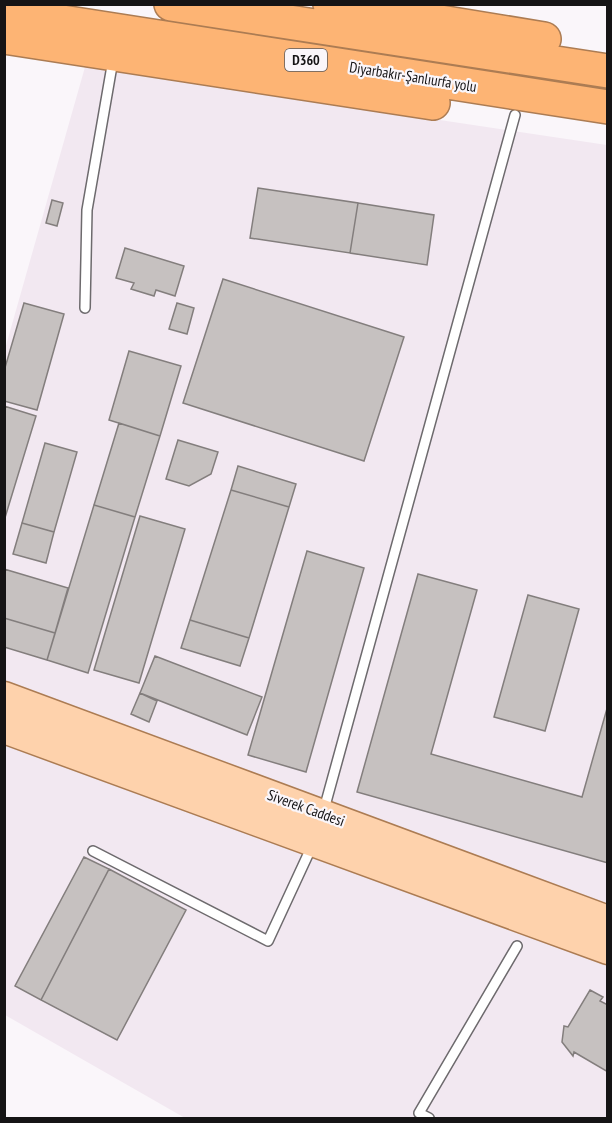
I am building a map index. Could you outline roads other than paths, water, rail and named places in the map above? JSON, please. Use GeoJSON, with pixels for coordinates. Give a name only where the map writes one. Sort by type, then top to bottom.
{"type":"FeatureCollection","features":[{"type":"Feature","properties":{"kind":"highway","name":"D360"},"geometry":{"type":"LineString","coordinates":[[171,4],[608,71]]}},
{"type":"Feature","properties":{"kind":"highway"},"geometry":{"type":"LineString","coordinates":[[330,4],[608,51]]}},
{"type":"Feature","properties":{"kind":"highway","name":"Diyarbakır-Şanlıurfa yolu"},"geometry":{"type":"LineString","coordinates":[[4,13],[608,107]]}},
{"type":"Feature","properties":{"kind":"highway"},"geometry":{"type":"LineString","coordinates":[[4,37],[515,115],[608,126]]}},
{"type":"Feature","properties":{"kind":"main road","name":"Siverek Caddesi"},"geometry":{"type":"LineString","coordinates":[[4,697],[608,949]]}},
{"type":"Feature","properties":{"kind":"main road","name":"Siverek Caddesi"},"geometry":{"type":"LineString","coordinates":[[4,728],[608,921]]}},
{"type":"Feature","properties":{"kind":"lane"},"geometry":{"type":"LineString","coordinates":[[85,308],[87,210],[114,54]]}},
{"type":"Feature","properties":{"kind":"lane"},"geometry":{"type":"LineString","coordinates":[[93,851],[268,941],[318,828],[515,115]]}},
{"type":"Feature","properties":{"kind":"lane"},"geometry":{"type":"LineString","coordinates":[[429,1119],[417,1116],[517,946]]}}]}
